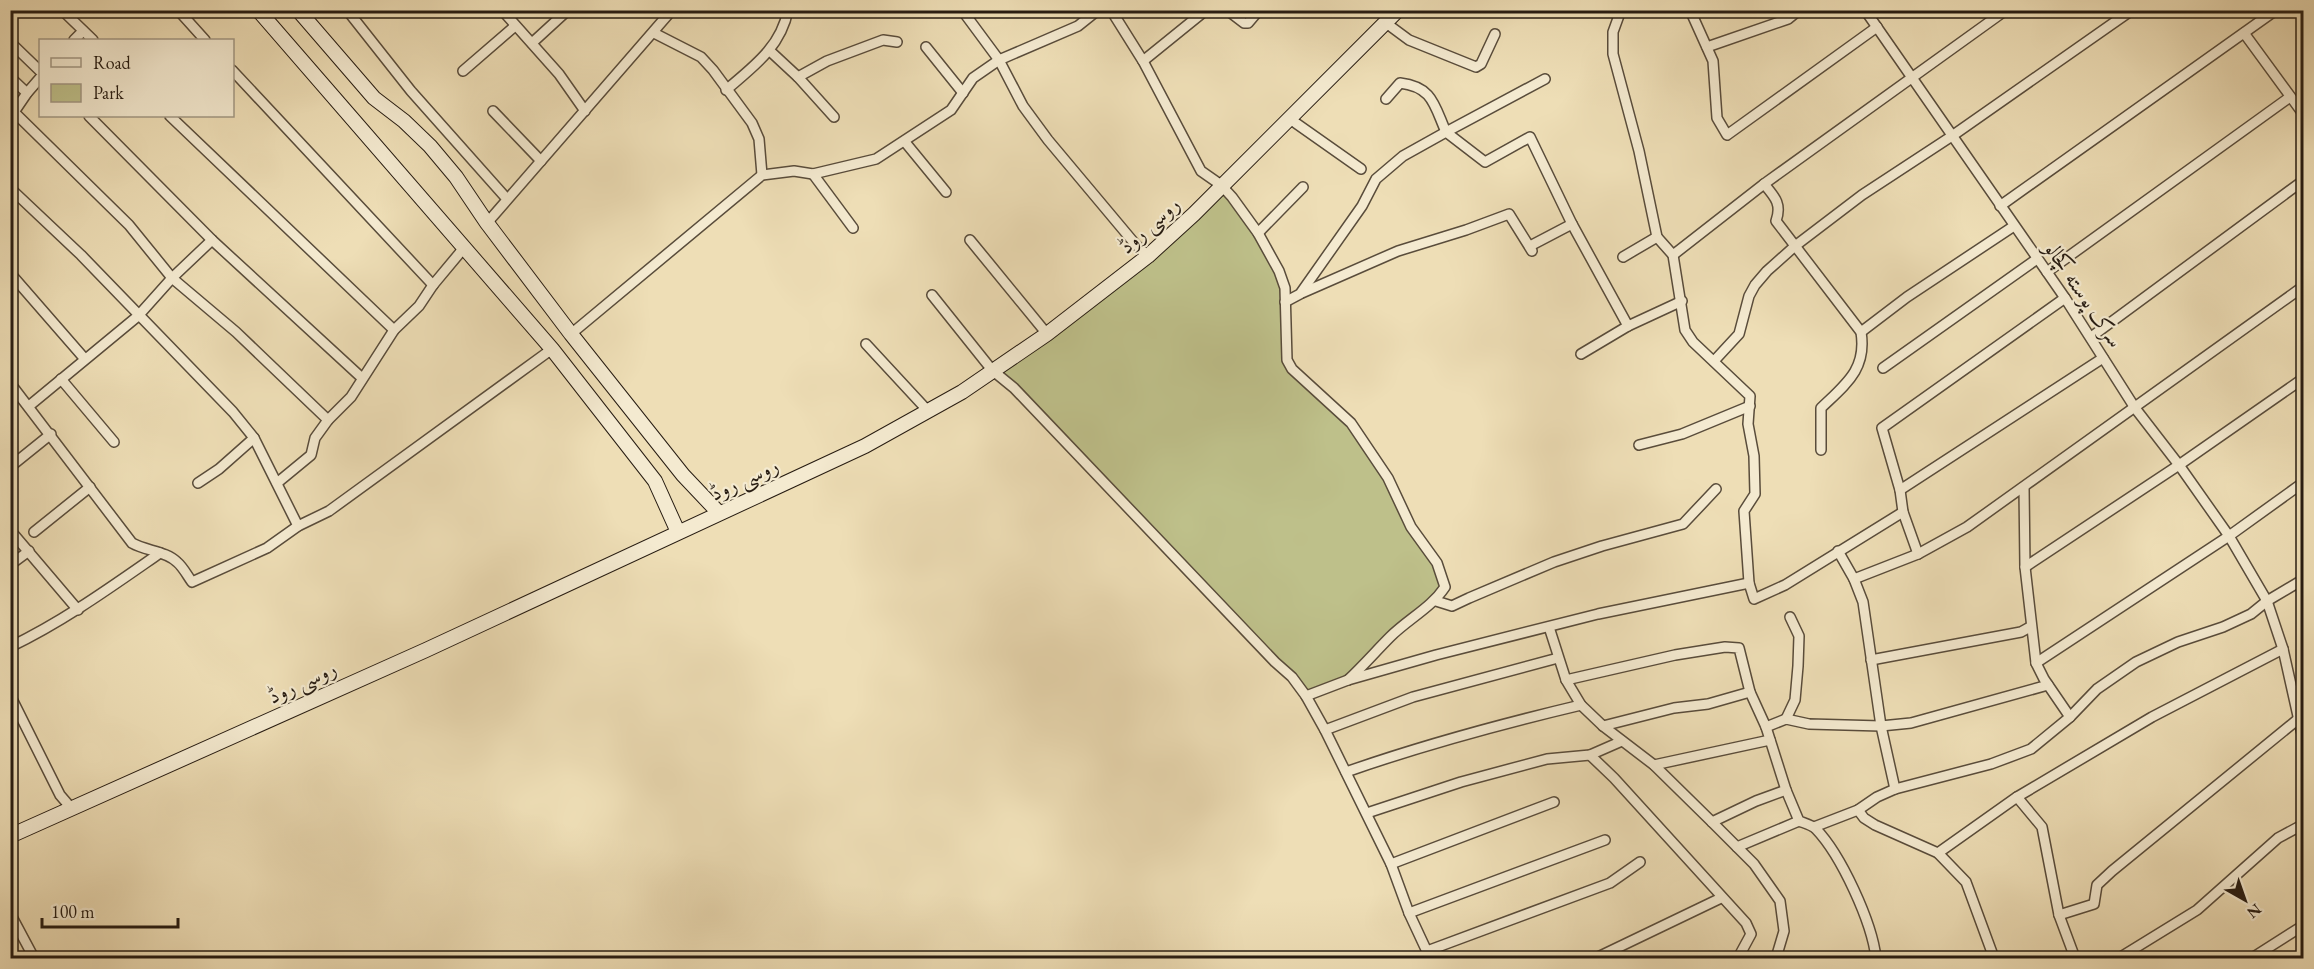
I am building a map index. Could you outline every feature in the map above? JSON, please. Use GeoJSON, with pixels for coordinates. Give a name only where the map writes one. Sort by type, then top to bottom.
{"type":"FeatureCollection","features":[{"type":"Feature","properties":{"kind":"main road"},"geometry":{"type":"LineString","coordinates":[[258,10],[552,350],[655,481],[678,532]]}},
{"type":"Feature","properties":{"kind":"main road"},"geometry":{"type":"LineString","coordinates":[[298,10],[375,98],[404,121],[456,177],[487,223],[571,334],[683,475],[719,513]]}},
{"type":"Feature","properties":{"kind":"main road","name":"روسی روڈ"},"geometry":{"type":"LineString","coordinates":[[12,832],[72,809],[426,650],[865,446],[962,392],[1047,334],[1148,256],[1194,214],[1398,10]]}},
{"type":"Feature","properties":{"kind":"street"},"geometry":{"type":"LineString","coordinates":[[62,10],[92,39]]}},
{"type":"Feature","properties":{"kind":"street"},"geometry":{"type":"LineString","coordinates":[[178,10],[204,39]]}},
{"type":"Feature","properties":{"kind":"street"},"geometry":{"type":"LineString","coordinates":[[347,10],[411,91],[507,199]]}},
{"type":"Feature","properties":{"kind":"street"},"geometry":{"type":"LineString","coordinates":[[502,10],[559,74],[585,111]]}},
{"type":"Feature","properties":{"kind":"street"},"geometry":{"type":"LineString","coordinates":[[532,43],[568,10]]}},
{"type":"Feature","properties":{"kind":"street"},"geometry":{"type":"LineString","coordinates":[[487,223],[672,10]]}},
{"type":"Feature","properties":{"kind":"street"},"geometry":{"type":"LineString","coordinates":[[726,90],[770,51],[786,22],[788,10]]}},
{"type":"Feature","properties":{"kind":"street"},"geometry":{"type":"LineString","coordinates":[[962,10],[999,60],[1023,106],[1042,132],[1136,245],[1148,256]]}},
{"type":"Feature","properties":{"kind":"street"},"geometry":{"type":"LineString","coordinates":[[571,334],[762,175],[794,171],[813,174],[876,159],[951,110],[973,78],[999,60],[1078,26],[1098,10]]}},
{"type":"Feature","properties":{"kind":"street"},"geometry":{"type":"LineString","coordinates":[[1111,10],[1143,61],[1201,171],[1221,185],[1258,233],[1280,271],[1285,288],[1287,360],[1292,369],[1351,423],[1388,478],[1411,527],[1437,563],[1445,587],[1436,601],[1391,636],[1348,680]]}},
{"type":"Feature","properties":{"kind":"street"},"geometry":{"type":"LineString","coordinates":[[1143,61],[1206,10]]}},
{"type":"Feature","properties":{"kind":"street"},"geometry":{"type":"LineString","coordinates":[[1227,10],[1244,23],[1248,23],[1259,10]]}},
{"type":"Feature","properties":{"kind":"street"},"geometry":{"type":"LineString","coordinates":[[1621,10],[1613,32],[1613,54],[1639,152],[1657,237],[1673,255],[1685,330],[1693,342],[1750,396],[1748,424],[1754,456],[1755,494],[1744,512],[1749,583],[1754,599],[1785,585],[1903,512]]}},
{"type":"Feature","properties":{"kind":"street"},"geometry":{"type":"LineString","coordinates":[[1690,10],[1713,61],[1717,118],[1727,135],[1877,27]]}},
{"type":"Feature","properties":{"kind":"street"},"geometry":{"type":"LineString","coordinates":[[1707,47],[1788,19],[1799,10]]}},
{"type":"Feature","properties":{"kind":"street"},"geometry":{"type":"LineString","coordinates":[[1673,255],[1764,184],[2006,10]]}},
{"type":"Feature","properties":{"kind":"street"},"geometry":{"type":"LineString","coordinates":[[1714,361],[1739,334],[1749,296],[1755,285],[1795,246],[1862,195],[1952,136],[2132,10]]}},
{"type":"Feature","properties":{"kind":"street"},"geometry":{"type":"LineString","coordinates":[[2000,207],[2276,10]]}},
{"type":"Feature","properties":{"kind":"street","name":"سرک پوسته کچالو"},"geometry":{"type":"LineString","coordinates":[[1867,11],[2000,207],[2065,298],[2136,408],[2229,536],[2266,601],[2283,649],[2297,720],[2304,743]]}},
{"type":"Feature","properties":{"kind":"street"},"geometry":{"type":"LineString","coordinates":[[1386,23],[1409,40],[1476,68],[1481,64],[1496,34]]}},
{"type":"Feature","properties":{"kind":"street"},"geometry":{"type":"LineString","coordinates":[[463,71],[515,26]]}},
{"type":"Feature","properties":{"kind":"street"},"geometry":{"type":"LineString","coordinates":[[75,39],[83,31]]}},
{"type":"Feature","properties":{"kind":"street"},"geometry":{"type":"LineString","coordinates":[[654,33],[701,57],[713,70],[752,123],[759,139],[762,175]]}},
{"type":"Feature","properties":{"kind":"street"},"geometry":{"type":"LineString","coordinates":[[2244,33],[2304,115]]}},
{"type":"Feature","properties":{"kind":"street"},"geometry":{"type":"LineString","coordinates":[[798,77],[827,61],[883,40],[897,42]]}},
{"type":"Feature","properties":{"kind":"street"},"geometry":{"type":"LineString","coordinates":[[10,42],[39,70]]}},
{"type":"Feature","properties":{"kind":"street"},"geometry":{"type":"LineString","coordinates":[[926,47],[963,93]]}},
{"type":"Feature","properties":{"kind":"street"},"geometry":{"type":"LineString","coordinates":[[770,51],[798,77],[834,117]]}},
{"type":"Feature","properties":{"kind":"street"},"geometry":{"type":"LineString","coordinates":[[234,72],[433,285]]}},
{"type":"Feature","properties":{"kind":"street"},"geometry":{"type":"LineString","coordinates":[[10,77],[27,93]]}},
{"type":"Feature","properties":{"kind":"street"},"geometry":{"type":"LineString","coordinates":[[39,79],[13,115],[129,225],[172,278],[236,332],[328,420]]}},
{"type":"Feature","properties":{"kind":"street"},"geometry":{"type":"LineString","coordinates":[[1300,294],[1362,206],[1376,179],[1403,156],[1545,79]]}},
{"type":"Feature","properties":{"kind":"street"},"geometry":{"type":"LineString","coordinates":[[1386,99],[1400,83],[1413,85],[1423,90],[1433,102],[1446,132],[1485,162],[1530,137],[1572,224],[1628,326]]}},
{"type":"Feature","properties":{"kind":"street"},"geometry":{"type":"LineString","coordinates":[[2047,272],[2290,97]]}},
{"type":"Feature","properties":{"kind":"street"},"geometry":{"type":"LineString","coordinates":[[493,111],[541,161]]}},
{"type":"Feature","properties":{"kind":"street"},"geometry":{"type":"LineString","coordinates":[[90,117],[212,240],[362,378]]}},
{"type":"Feature","properties":{"kind":"street"},"geometry":{"type":"LineString","coordinates":[[171,117],[394,330]]}},
{"type":"Feature","properties":{"kind":"street"},"geometry":{"type":"LineString","coordinates":[[1290,119],[1361,169]]}},
{"type":"Feature","properties":{"kind":"street"},"geometry":{"type":"LineString","coordinates":[[905,142],[946,192]]}},
{"type":"Feature","properties":{"kind":"street"},"geometry":{"type":"LineString","coordinates":[[813,174],[853,228]]}},
{"type":"Feature","properties":{"kind":"street"},"geometry":{"type":"LineString","coordinates":[[2091,337],[2304,180]]}},
{"type":"Feature","properties":{"kind":"street"},"geometry":{"type":"LineString","coordinates":[[1764,184],[1778,201],[1779,212],[1776,221],[1862,332],[1864,349],[1858,369],[1821,408],[1821,450]]}},
{"type":"Feature","properties":{"kind":"street"},"geometry":{"type":"LineString","coordinates":[[10,188],[81,255],[232,412],[254,438],[298,525]]}},
{"type":"Feature","properties":{"kind":"street"},"geometry":{"type":"LineString","coordinates":[[1258,233],[1303,188]]}},
{"type":"Feature","properties":{"kind":"street"},"geometry":{"type":"LineString","coordinates":[[1284,302],[1398,251],[1509,214],[1531,249],[1572,224]]}},
{"type":"Feature","properties":{"kind":"street"},"geometry":{"type":"LineString","coordinates":[[1862,332],[1907,297],[2014,226]]}},
{"type":"Feature","properties":{"kind":"street"},"geometry":{"type":"LineString","coordinates":[[1623,257],[1657,237]]}},
{"type":"Feature","properties":{"kind":"street"},"geometry":{"type":"LineString","coordinates":[[29,406],[84,358],[138,316],[172,278],[212,240]]}},
{"type":"Feature","properties":{"kind":"street"},"geometry":{"type":"LineString","coordinates":[[970,240],[1047,334]]}},
{"type":"Feature","properties":{"kind":"street"},"geometry":{"type":"LineString","coordinates":[[277,483],[311,455],[315,438],[328,420],[351,397],[394,330],[419,306],[463,249]]}},
{"type":"Feature","properties":{"kind":"street"},"geometry":{"type":"LineString","coordinates":[[1883,368],[2037,259]]}},
{"type":"Feature","properties":{"kind":"street"},"geometry":{"type":"LineString","coordinates":[[10,273],[84,358]]}},
{"type":"Feature","properties":{"kind":"street"},"geometry":{"type":"LineString","coordinates":[[1854,579],[1918,554],[1967,527],[2304,286]]}},
{"type":"Feature","properties":{"kind":"street"},"geometry":{"type":"LineString","coordinates":[[932,295],[992,370],[1014,387],[1275,662],[1292,677],[1306,696],[1368,813],[1428,955],[1610,883],[1640,861]]}},
{"type":"Feature","properties":{"kind":"street"},"geometry":{"type":"LineString","coordinates":[[1918,554],[1903,512],[1900,490],[1881,429],[2065,298]]}},
{"type":"Feature","properties":{"kind":"street"},"geometry":{"type":"LineString","coordinates":[[1581,354],[1628,326],[1682,301]]}},
{"type":"Feature","properties":{"kind":"street"},"geometry":{"type":"LineString","coordinates":[[866,344],[928,411]]}},
{"type":"Feature","properties":{"kind":"street"},"geometry":{"type":"LineString","coordinates":[[10,383],[132,543],[143,549],[171,557],[192,582],[267,548],[298,525],[329,511],[552,350]]}},
{"type":"Feature","properties":{"kind":"street"},"geometry":{"type":"LineString","coordinates":[[1900,490],[2103,358]]}},
{"type":"Feature","properties":{"kind":"street"},"geometry":{"type":"LineString","coordinates":[[2025,567],[2179,465],[2304,378]]}},
{"type":"Feature","properties":{"kind":"street"},"geometry":{"type":"LineString","coordinates":[[61,379],[114,442]]}},
{"type":"Feature","properties":{"kind":"street"},"geometry":{"type":"LineString","coordinates":[[1639,445],[1682,434],[1750,406]]}},
{"type":"Feature","properties":{"kind":"street"},"geometry":{"type":"LineString","coordinates":[[10,467],[51,434]]}},
{"type":"Feature","properties":{"kind":"street"},"geometry":{"type":"LineString","coordinates":[[198,483],[219,469],[254,438]]}},
{"type":"Feature","properties":{"kind":"street"},"geometry":{"type":"LineString","coordinates":[[2036,663],[2229,536],[2304,482]]}},
{"type":"Feature","properties":{"kind":"street"},"geometry":{"type":"LineString","coordinates":[[34,532],[90,487]]}},
{"type":"Feature","properties":{"kind":"street"},"geometry":{"type":"LineString","coordinates":[[2024,487],[2025,567],[2030,627],[2036,663],[2070,717]]}},
{"type":"Feature","properties":{"kind":"street"},"geometry":{"type":"LineString","coordinates":[[1436,601],[1452,606],[1554,562],[1683,524],[1716,489]]}},
{"type":"Feature","properties":{"kind":"street"},"geometry":{"type":"LineString","coordinates":[[10,530],[78,610]]}},
{"type":"Feature","properties":{"kind":"street"},"geometry":{"type":"LineString","coordinates":[[10,565],[29,551]]}},
{"type":"Feature","properties":{"kind":"street"},"geometry":{"type":"LineString","coordinates":[[1838,551],[1854,579],[1863,602],[1881,726],[1895,789]]}},
{"type":"Feature","properties":{"kind":"street"},"geometry":{"type":"LineString","coordinates":[[10,647],[40,633],[78,610],[160,553]]}},
{"type":"Feature","properties":{"kind":"street"},"geometry":{"type":"LineString","coordinates":[[1815,827],[1858,810],[1877,797],[1895,789],[1991,764],[2031,748],[2070,717],[2097,689],[2136,662],[2178,642],[2223,627],[2251,614],[2266,601],[2304,579]]}},
{"type":"Feature","properties":{"kind":"street"},"geometry":{"type":"LineString","coordinates":[[1306,696],[1348,680],[1598,614],[1749,583]]}},
{"type":"Feature","properties":{"kind":"street"},"geometry":{"type":"LineString","coordinates":[[1786,719],[1796,700],[1798,666],[1798,636],[1790,617]]}},
{"type":"Feature","properties":{"kind":"street"},"geometry":{"type":"LineString","coordinates":[[1550,627],[1566,680],[1581,705],[1603,726],[1654,765],[1712,822],[1754,864],[1780,901],[1784,931],[1776,958]]}},
{"type":"Feature","properties":{"kind":"street"},"geometry":{"type":"LineString","coordinates":[[1871,660],[2021,632],[2030,627]]}},
{"type":"Feature","properties":{"kind":"street"},"geometry":{"type":"LineString","coordinates":[[1566,680],[1675,655],[1739,648],[1750,692],[1766,727],[1786,790],[1799,821]]}},
{"type":"Feature","properties":{"kind":"street"},"geometry":{"type":"LineString","coordinates":[[1938,853],[2017,797],[2152,717],[2283,649]]}},
{"type":"Feature","properties":{"kind":"street"},"geometry":{"type":"LineString","coordinates":[[1325,730],[1413,697],[1558,658]]}},
{"type":"Feature","properties":{"kind":"street"},"geometry":{"type":"LineString","coordinates":[[1766,727],[1786,719],[1809,724],[1881,726],[1911,723],[2048,685]]}},
{"type":"Feature","properties":{"kind":"street"},"geometry":{"type":"LineString","coordinates":[[1603,726],[1674,708],[1708,704],[1750,692]]}},
{"type":"Feature","properties":{"kind":"street"},"geometry":{"type":"LineString","coordinates":[[10,695],[60,795],[72,809]]}},
{"type":"Feature","properties":{"kind":"street"},"geometry":{"type":"LineString","coordinates":[[1346,772],[1409,750],[1484,728],[1581,705]]}},
{"type":"Feature","properties":{"kind":"street"},"geometry":{"type":"LineString","coordinates":[[2059,915],[2094,904],[2097,885],[2112,871],[2297,720]]}},
{"type":"Feature","properties":{"kind":"street"},"geometry":{"type":"LineString","coordinates":[[1654,765],[1770,740]]}},
{"type":"Feature","properties":{"kind":"street"},"geometry":{"type":"LineString","coordinates":[[1368,813],[1461,782],[1547,759],[1590,755],[1622,741]]}},
{"type":"Feature","properties":{"kind":"street"},"geometry":{"type":"LineString","coordinates":[[1590,755],[1614,778],[1746,923],[1751,934],[1738,958]]}},
{"type":"Feature","properties":{"kind":"street"},"geometry":{"type":"LineString","coordinates":[[1712,822],[1756,801],[1786,790]]}},
{"type":"Feature","properties":{"kind":"street"},"geometry":{"type":"LineString","coordinates":[[2017,797],[2042,827],[2059,915],[2075,958]]}},
{"type":"Feature","properties":{"kind":"street"},"geometry":{"type":"LineString","coordinates":[[1391,864],[1554,802]]}},
{"type":"Feature","properties":{"kind":"street"},"geometry":{"type":"LineString","coordinates":[[1858,810],[1864,818],[1875,825],[1938,853],[1966,882],[1994,958]]}},
{"type":"Feature","properties":{"kind":"street"},"geometry":{"type":"LineString","coordinates":[[1737,847],[1799,821],[1815,827],[1844,870],[1857,897],[1871,934],[1876,958]]}},
{"type":"Feature","properties":{"kind":"street"},"geometry":{"type":"LineString","coordinates":[[2119,958],[2197,910],[2278,838],[2304,824]]}},
{"type":"Feature","properties":{"kind":"street"},"geometry":{"type":"LineString","coordinates":[[1409,913],[1605,840]]}},
{"type":"Feature","properties":{"kind":"street"},"geometry":{"type":"LineString","coordinates":[[1596,958],[1721,898]]}},
{"type":"Feature","properties":{"kind":"street"},"geometry":{"type":"LineString","coordinates":[[10,913],[34,958]]}},
{"type":"Feature","properties":{"kind":"street"},"geometry":{"type":"LineString","coordinates":[[2252,958],[2304,925]]}},
{"type":"Feature","properties":{"kind":"green space"},"geometry":{"type":"Polygon","coordinates":[[[1221,185],[1279,271],[1287,360],[1351,423],[1437,563],[1445,587],[1348,680],[1306,696],[992,370],[1047,334],[1221,185]]]}}]}
